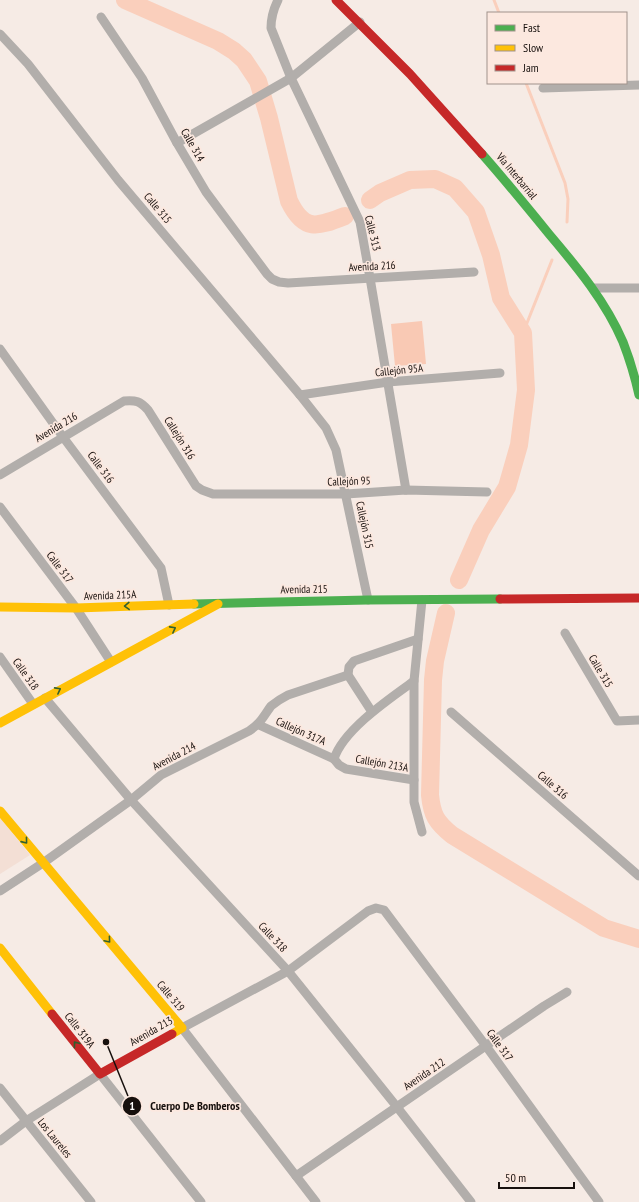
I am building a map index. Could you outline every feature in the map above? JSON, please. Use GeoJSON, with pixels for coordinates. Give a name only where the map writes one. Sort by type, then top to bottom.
{"type":"FeatureCollection","features":[{"type":"Feature","properties":{"kind":"street","name":"Calle 313"},"geometry":{"type":"LineString","coordinates":[[278,0],[272,11],[271,28],[291,78],[360,222],[406,490]]}},
{"type":"Feature","properties":{"kind":"street","name":"Vía Interbarrial"},"geometry":{"type":"LineString","coordinates":[[336,0],[360,22],[430,95],[505,180],[593,288],[618,331],[631,362],[639,395]]}},
{"type":"Feature","properties":{"kind":"street","name":"Calle 314"},"geometry":{"type":"LineString","coordinates":[[101,17],[142,78],[177,143],[206,192],[260,266],[272,279]]}},
{"type":"Feature","properties":{"kind":"street"},"geometry":{"type":"LineString","coordinates":[[177,143],[291,78],[360,22]]}},
{"type":"Feature","properties":{"kind":"street","name":"Calle 315"},"geometry":{"type":"LineString","coordinates":[[1,36],[28,64],[118,180],[300,395]]}},
{"type":"Feature","properties":{"kind":"street"},"geometry":{"type":"LineString","coordinates":[[543,88],[639,85]]}},
{"type":"Feature","properties":{"kind":"street","name":"Avenida 216"},"geometry":{"type":"LineString","coordinates":[[272,279],[280,282],[288,282],[474,272]]}},
{"type":"Feature","properties":{"kind":"street"},"geometry":{"type":"LineString","coordinates":[[593,288],[639,288]]}},
{"type":"Feature","properties":{"kind":"street","name":"Calle 316"},"geometry":{"type":"LineString","coordinates":[[0,349],[63,437],[161,568],[169,605]]}},
{"type":"Feature","properties":{"kind":"street","name":"Callejón 95A"},"geometry":{"type":"LineString","coordinates":[[300,395],[388,382],[500,373]]}},
{"type":"Feature","properties":{"kind":"street","name":"Callejón 315"},"geometry":{"type":"LineString","coordinates":[[300,395],[318,417],[332,440],[336,450],[368,600]]}},
{"type":"Feature","properties":{"kind":"street","name":"Callejón 316"},"geometry":{"type":"LineString","coordinates":[[124,401],[134,400],[145,407],[196,486],[213,494]]}},
{"type":"Feature","properties":{"kind":"street","name":"Avenida 216"},"geometry":{"type":"LineString","coordinates":[[0,475],[124,401]]}},
{"type":"Feature","properties":{"kind":"street","name":"Callejón 95"},"geometry":{"type":"LineString","coordinates":[[213,494],[346,494],[406,490],[487,492]]}},
{"type":"Feature","properties":{"kind":"street","name":"Calle 317"},"geometry":{"type":"LineString","coordinates":[[0,507],[76,608],[111,662]]}},
{"type":"Feature","properties":{"kind":"street","name":"Avenida 215"},"geometry":{"type":"LineString","coordinates":[[0,723],[222,603],[474,598],[639,598]]}},
{"type":"Feature","properties":{"kind":"street"},"geometry":{"type":"LineString","coordinates":[[422,600],[414,681],[414,802],[422,832]]}},
{"type":"Feature","properties":{"kind":"street","name":"Avenida 215A"},"geometry":{"type":"LineString","coordinates":[[0,607],[76,608],[222,603]]}},
{"type":"Feature","properties":{"kind":"street","name":"Calle 315"},"geometry":{"type":"LineString","coordinates":[[565,633],[617,721],[639,720]]}},
{"type":"Feature","properties":{"kind":"street"},"geometry":{"type":"LineString","coordinates":[[372,712],[348,675],[349,667],[354,661],[418,639]]}},
{"type":"Feature","properties":{"kind":"street","name":"Calle 318"},"geometry":{"type":"LineString","coordinates":[[0,657],[33,704]]}},
{"type":"Feature","properties":{"kind":"street","name":"Avenida 214"},"geometry":{"type":"LineString","coordinates":[[0,891],[43,863],[131,800],[161,775],[249,731],[259,724],[272,705],[281,699],[288,695],[348,675]]}},
{"type":"Feature","properties":{"kind":"street"},"geometry":{"type":"LineString","coordinates":[[334,759],[337,749],[372,712],[414,681]]}},
{"type":"Feature","properties":{"kind":"street","name":"Calle 318"},"geometry":{"type":"LineString","coordinates":[[45,698],[131,800],[288,971],[471,1202]]}},
{"type":"Feature","properties":{"kind":"street","name":"Calle 316"},"geometry":{"type":"LineString","coordinates":[[451,712],[639,876]]}},
{"type":"Feature","properties":{"kind":"street","name":"Callejón 317A"},"geometry":{"type":"LineString","coordinates":[[259,724],[334,759],[338,765],[346,769]]}},
{"type":"Feature","properties":{"kind":"street","name":"Callejón 213A"},"geometry":{"type":"LineString","coordinates":[[346,769],[414,780]]}},
{"type":"Feature","properties":{"kind":"street","name":"Calle 319"},"geometry":{"type":"LineString","coordinates":[[0,810],[182,1028],[316,1202]]}},
{"type":"Feature","properties":{"kind":"street","name":"Calle 317"},"geometry":{"type":"LineString","coordinates":[[376,908],[384,910],[486,1046],[599,1202]]}},
{"type":"Feature","properties":{"kind":"street","name":"Avenida 213"},"geometry":{"type":"LineString","coordinates":[[0,1141],[26,1121],[100,1074],[288,971],[368,911],[376,908]]}},
{"type":"Feature","properties":{"kind":"street","name":"Calle 319A"},"geometry":{"type":"LineString","coordinates":[[0,948],[201,1202]]}},
{"type":"Feature","properties":{"kind":"street","name":"Avenida 212"},"geometry":{"type":"LineString","coordinates":[[296,1176],[544,1006],[567,992]]}},
{"type":"Feature","properties":{"kind":"street","name":"Los Laureles"},"geometry":{"type":"LineString","coordinates":[[0,1088],[91,1202]]}},
{"type":"Feature","properties":{"kind":"shaded area"},"geometry":{"type":"Polygon","coordinates":[[[422,321],[426,364],[395,366],[391,324],[422,321]]]}},
{"type":"Feature","properties":{"kind":"shaded area"},"geometry":{"type":"Polygon","coordinates":[[[0,818],[30,855],[0,874],[0,818]]]}},
{"type":"Feature","properties":{"kind":"waterway"},"geometry":{"type":"LineString","coordinates":[[125,0],[218,41],[234,51],[244,60],[258,81],[269,118],[289,201],[295,211],[300,218],[312,224],[327,223],[345,216]]}},
{"type":"Feature","properties":{"kind":"waterway"},"geometry":{"type":"LineString","coordinates":[[494,0],[499,12]]}},
{"type":"Feature","properties":{"kind":"waterway"},"geometry":{"type":"LineString","coordinates":[[526,84],[565,183],[568,199],[567,222]]}},
{"type":"Feature","properties":{"kind":"waterway"},"geometry":{"type":"LineString","coordinates":[[370,200],[380,193],[410,180],[435,179],[455,188],[476,212],[491,255],[501,298],[523,333],[526,390],[519,445],[507,487],[481,530],[459,580]]}},
{"type":"Feature","properties":{"kind":"waterway"},"geometry":{"type":"LineString","coordinates":[[523,333],[552,260]]}},
{"type":"Feature","properties":{"kind":"waterway"},"geometry":{"type":"LineString","coordinates":[[446,613],[435,661],[433,680],[430,795],[432,808],[436,818],[452,835],[604,928],[639,939]]}},
{"type":"Feature","properties":{"kind":"traffic: fast"},"geometry":{"type":"LineString","coordinates":[[482,154],[590,285],[608,313],[623,342],[639,395]]}},
{"type":"Feature","properties":{"kind":"traffic: fast"},"geometry":{"type":"LineString","coordinates":[[194,604],[500,599]]}},
{"type":"Feature","properties":{"kind":"traffic: slow"},"geometry":{"type":"LineString","coordinates":[[0,607],[76,608],[194,604]]}},
{"type":"Feature","properties":{"kind":"traffic: slow"},"geometry":{"type":"LineString","coordinates":[[0,723],[218,604]]}},
{"type":"Feature","properties":{"kind":"traffic: slow"},"geometry":{"type":"LineString","coordinates":[[0,811],[182,1028],[172,1034]]}},
{"type":"Feature","properties":{"kind":"traffic: slow"},"geometry":{"type":"LineString","coordinates":[[0,948],[52,1014]]}},
{"type":"Feature","properties":{"kind":"traffic: jam"},"geometry":{"type":"LineString","coordinates":[[336,0],[410,74],[482,154]]}},
{"type":"Feature","properties":{"kind":"traffic: jam"},"geometry":{"type":"LineString","coordinates":[[500,599],[639,598]]}},
{"type":"Feature","properties":{"kind":"traffic: jam"},"geometry":{"type":"LineString","coordinates":[[52,1014],[100,1074],[172,1034]]}},
{"type":"Feature","properties":{"kind":"place","name":"Cuerpo De Bomberos"},"geometry":{"type":"Point","coordinates":[106,1042]}}]}
